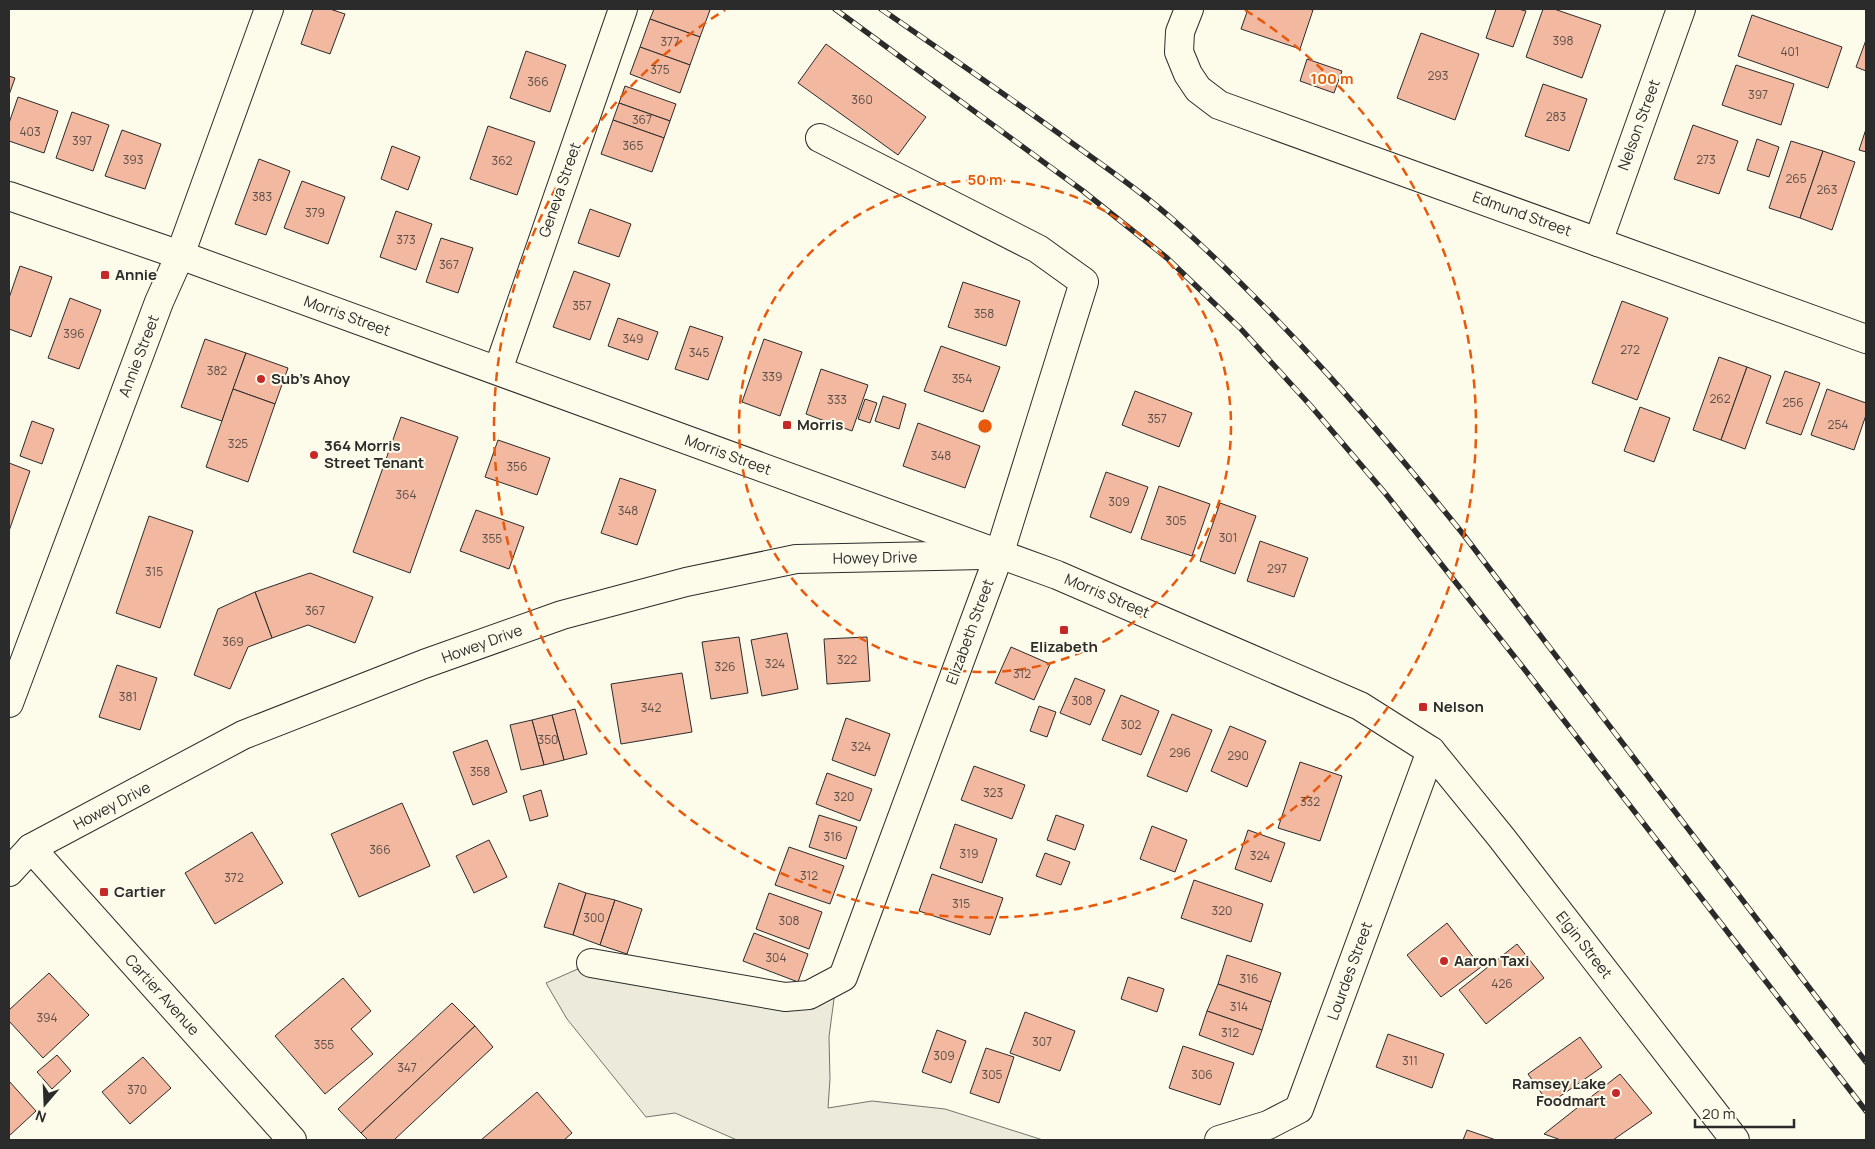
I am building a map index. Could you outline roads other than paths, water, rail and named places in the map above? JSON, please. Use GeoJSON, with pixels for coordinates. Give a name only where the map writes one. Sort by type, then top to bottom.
{"type":"FeatureCollection","features":[{"type":"Feature","properties":{"kind":"street","name":"Annie Street"},"geometry":{"type":"LineString","coordinates":[[9,703],[163,293],[180,255],[269,9]]}},
{"type":"Feature","properties":{"kind":"street","name":"Geneva Street"},"geometry":{"type":"LineString","coordinates":[[498,370],[623,9]]}},
{"type":"Feature","properties":{"kind":"street","name":"Edmund Street"},"geometry":{"type":"LineString","coordinates":[[1188,9],[1180,32],[1179,52],[1188,74],[1198,89],[1219,105],[1866,338]]}},
{"type":"Feature","properties":{"kind":"street","name":"Nelson Street"},"geometry":{"type":"LineString","coordinates":[[1598,242],[1681,9]]}},
{"type":"Feature","properties":{"kind":"street","name":"Elizabeth Street"},"geometry":{"type":"LineString","coordinates":[[591,963],[785,997],[809,995],[843,977],[999,555],[1084,282],[1038,249],[820,138]]}},
{"type":"Feature","properties":{"kind":"street","name":"Morris Street"},"geometry":{"type":"LineString","coordinates":[[9,196],[180,255],[498,370],[1057,575],[1360,706],[1431,751]]}},
{"type":"Feature","properties":{"kind":"street","name":"Howey Drive"},"geometry":{"type":"LineString","coordinates":[[9,872],[32,848],[243,735],[424,664],[562,615],[686,582],[796,559],[999,555]]}},
{"type":"Feature","properties":{"kind":"street","name":"Lourdes Street"},"geometry":{"type":"LineString","coordinates":[[1219,1140],[1268,1125],[1300,1109],[1431,751]]}},
{"type":"Feature","properties":{"kind":"street","name":"Elgin Street"},"geometry":{"type":"LineString","coordinates":[[1431,751],[1502,837],[1735,1140]]}},
{"type":"Feature","properties":{"kind":"street","name":"Cartier Avenue"},"geometry":{"type":"LineString","coordinates":[[32,848],[292,1140]]}},
{"type":"Feature","properties":{"kind":"railway"},"geometry":{"type":"LineString","coordinates":[[835,9],[1083,191],[1167,258],[1240,328],[1310,405],[1385,493],[1525,670],[1866,1111]]}},
{"type":"Feature","properties":{"kind":"railway"},"geometry":{"type":"LineString","coordinates":[[881,9],[1025,109],[1153,203],[1218,261],[1292,335],[1362,413],[1463,534],[1866,1062]]}},
{"type":"Feature","properties":{"kind":"place","name":"Annie"},"geometry":{"type":"Point","coordinates":[105,275]}},
{"type":"Feature","properties":{"kind":"place","name":"Sub's Ahoy"},"geometry":{"type":"Point","coordinates":[261,379]}},
{"type":"Feature","properties":{"kind":"place","name":"Morris"},"geometry":{"type":"Point","coordinates":[787,425]}},
{"type":"Feature","properties":{"kind":"place","name":"364 Morris Street Tenant"},"geometry":{"type":"Point","coordinates":[314,455]}},
{"type":"Feature","properties":{"kind":"place","name":"Elizabeth"},"geometry":{"type":"Point","coordinates":[1064,630]}},
{"type":"Feature","properties":{"kind":"place","name":"Nelson"},"geometry":{"type":"Point","coordinates":[1423,707]}},
{"type":"Feature","properties":{"kind":"place","name":"Cartier"},"geometry":{"type":"Point","coordinates":[104,892]}},
{"type":"Feature","properties":{"kind":"place","name":"Aaron Taxi"},"geometry":{"type":"Point","coordinates":[1444,961]}},
{"type":"Feature","properties":{"kind":"place","name":"Ramsey Lake Foodmart"},"geometry":{"type":"Point","coordinates":[1616,1093]}}]}
